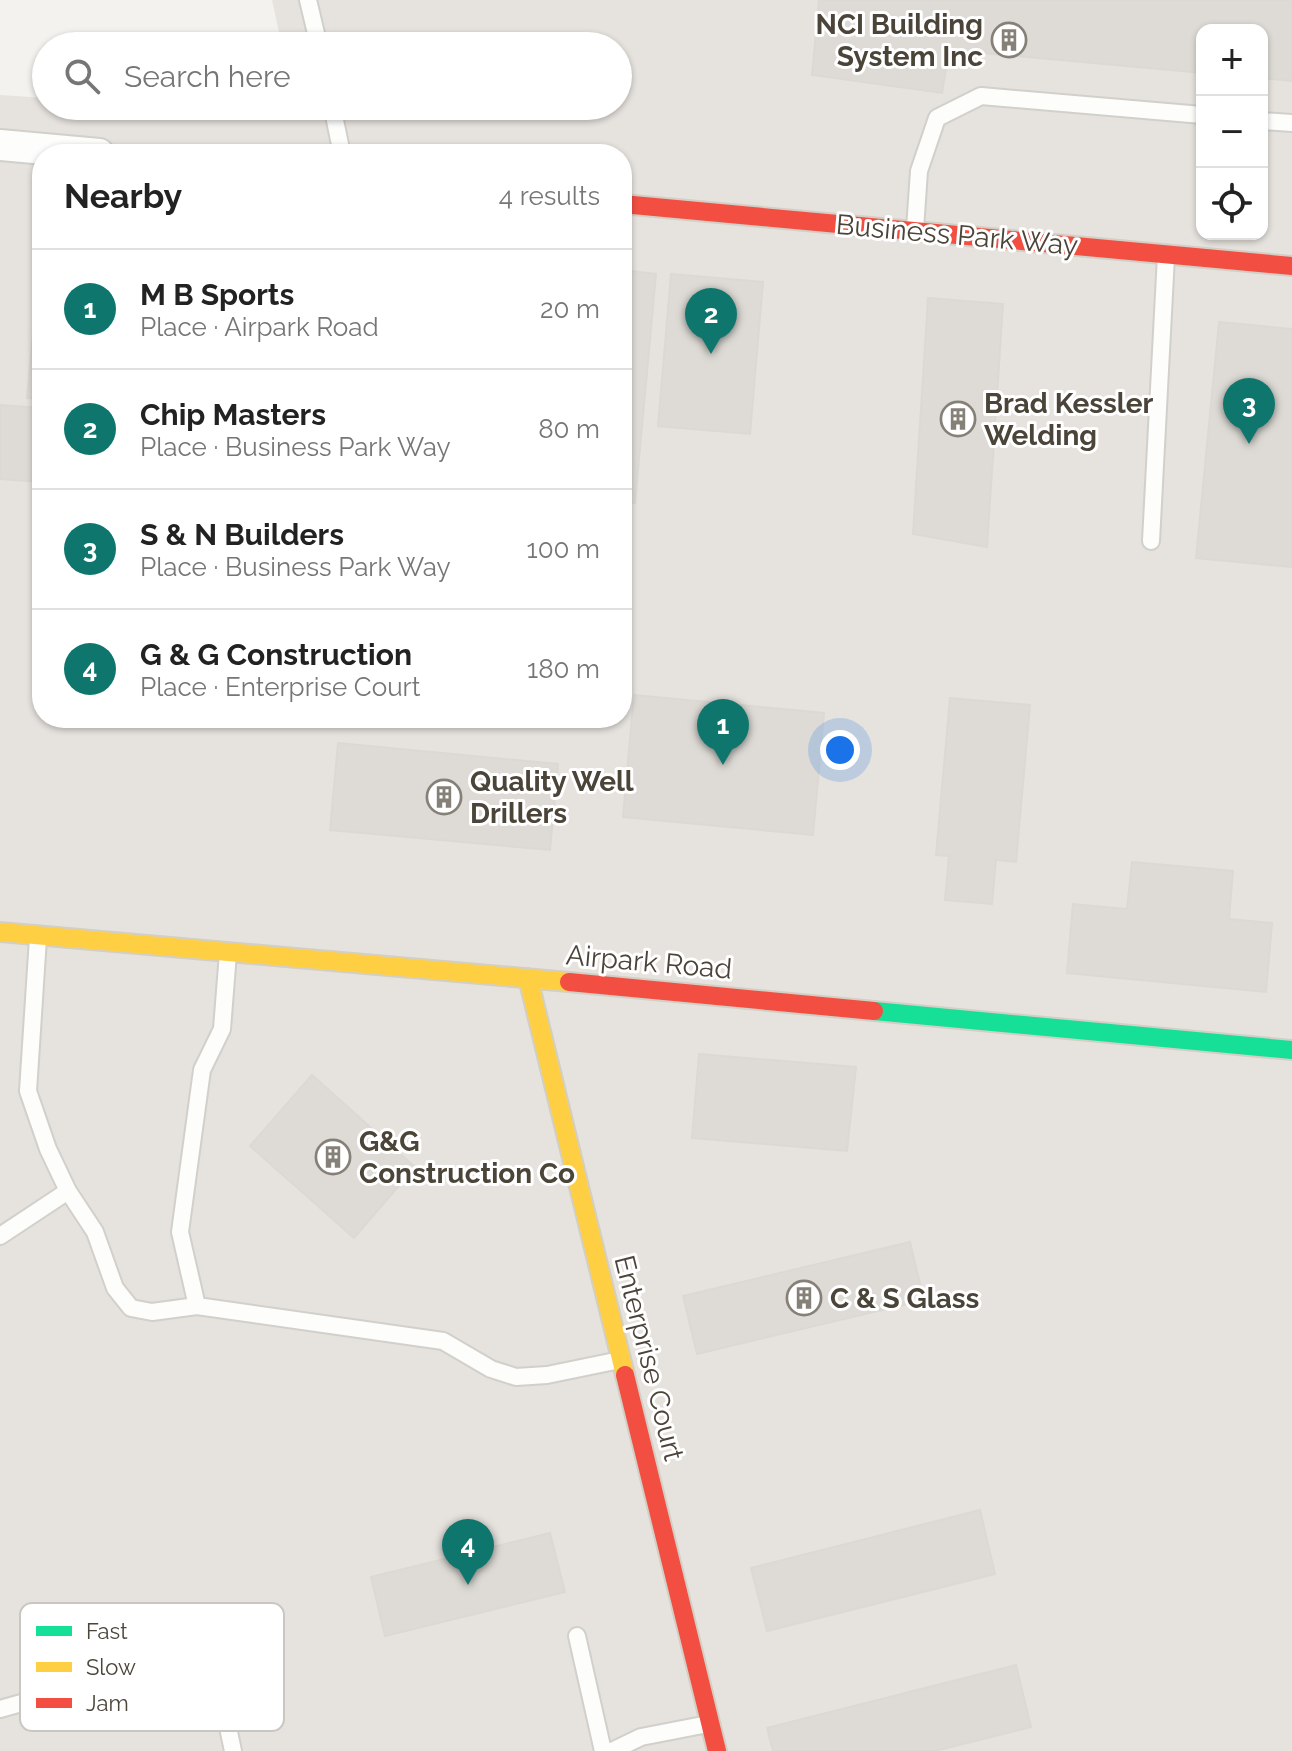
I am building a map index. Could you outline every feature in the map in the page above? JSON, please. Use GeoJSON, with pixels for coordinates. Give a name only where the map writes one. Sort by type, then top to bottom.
{"type":"FeatureCollection","features":[{"type":"Feature","properties":{"kind":"street"},"geometry":{"type":"LineString","coordinates":[[0,145],[32,148]]}},
{"type":"Feature","properties":{"kind":"street","name":"Business Park Way"},"geometry":{"type":"LineString","coordinates":[[632,205],[1292,266]]}},
{"type":"Feature","properties":{"kind":"street","name":"Airpark Road"},"geometry":{"type":"LineString","coordinates":[[0,932],[1292,1050]]}},
{"type":"Feature","properties":{"kind":"street","name":"Enterprise Court"},"geometry":{"type":"LineString","coordinates":[[528,978],[717,1751]]}},
{"type":"Feature","properties":{"kind":"lane"},"geometry":{"type":"LineString","coordinates":[[308,0],[316,32]]}},
{"type":"Feature","properties":{"kind":"lane"},"geometry":{"type":"LineString","coordinates":[[915,231],[919,171],[937,118],[981,96],[1196,114]]}},
{"type":"Feature","properties":{"kind":"lane"},"geometry":{"type":"LineString","coordinates":[[335,120],[340,144]]}},
{"type":"Feature","properties":{"kind":"lane"},"geometry":{"type":"LineString","coordinates":[[1268,121],[1292,123]]}},
{"type":"Feature","properties":{"kind":"lane"},"geometry":{"type":"LineString","coordinates":[[1151,541],[1166,255]]}},
{"type":"Feature","properties":{"kind":"lane"},"geometry":{"type":"LineString","coordinates":[[38,935],[28,1091],[48,1149],[68,1191],[95,1232],[115,1288],[131,1308],[152,1312],[197,1306],[443,1341],[491,1369],[516,1377],[547,1375],[621,1359]]}},
{"type":"Feature","properties":{"kind":"lane"},"geometry":{"type":"LineString","coordinates":[[197,1306],[180,1232],[202,1070],[222,1029],[228,952]]}},
{"type":"Feature","properties":{"kind":"lane"},"geometry":{"type":"LineString","coordinates":[[0,1236],[68,1191]]}},
{"type":"Feature","properties":{"kind":"lane"},"geometry":{"type":"LineString","coordinates":[[577,1636],[603,1751]]}},
{"type":"Feature","properties":{"kind":"lane"},"geometry":{"type":"LineString","coordinates":[[0,1709],[20,1703]]}},
{"type":"Feature","properties":{"kind":"lane"},"geometry":{"type":"LineString","coordinates":[[612,1751],[641,1737],[710,1723]]}},
{"type":"Feature","properties":{"kind":"lane"},"geometry":{"type":"LineString","coordinates":[[229,1731],[233,1751]]}},
{"type":"Feature","properties":{"kind":"shaded area"},"geometry":{"type":"Polygon","coordinates":[[[272,0],[1292,0],[1292,1751],[0,1751],[0,95],[32,97],[32,120],[632,120],[632,32],[279,32],[272,0]]]}},
{"type":"Feature","properties":{"kind":"building","name":"NCI Building System Inc"},"geometry":{"type":"Polygon","coordinates":[[[819,0],[1292,0],[1292,81],[1268,79],[1268,24],[1196,24],[1196,72],[949,50],[942,93],[812,75],[819,0]]]}},
{"type":"Feature","properties":{"kind":"building"},"geometry":{"type":"Polygon","coordinates":[[[632,271],[656,274],[635,503],[632,503],[632,271]]]}},
{"type":"Feature","properties":{"kind":"building"},"geometry":{"type":"Polygon","coordinates":[[[671,274],[763,282],[750,434],[658,426],[671,274]]]}},
{"type":"Feature","properties":{"kind":"building","name":"Brad Kessler Welding"},"geometry":{"type":"Polygon","coordinates":[[[928,298],[1003,304],[987,547],[913,534],[928,298]]]}},
{"type":"Feature","properties":{"kind":"building"},"geometry":{"type":"Polygon","coordinates":[[[1219,322],[1292,329],[1292,567],[1196,558],[1219,322]]]}},
{"type":"Feature","properties":{"kind":"building"},"geometry":{"type":"Polygon","coordinates":[[[32,344],[32,398],[27,398],[32,344]]]}},
{"type":"Feature","properties":{"kind":"building"},"geometry":{"type":"Polygon","coordinates":[[[0,405],[32,407],[32,481],[0,479],[0,405]]]}},
{"type":"Feature","properties":{"kind":"building"},"geometry":{"type":"Polygon","coordinates":[[[634,695],[824,713],[813,835],[623,817],[634,695]]]}},
{"type":"Feature","properties":{"kind":"building"},"geometry":{"type":"Polygon","coordinates":[[[950,698],[1030,705],[1016,862],[996,860],[992,904],[945,900],[949,856],[936,855],[950,698]]]}},
{"type":"Feature","properties":{"kind":"building","name":"Quality Well Drillers"},"geometry":{"type":"Polygon","coordinates":[[[338,743],[558,764],[550,850],[330,830],[338,743]]]}},
{"type":"Feature","properties":{"kind":"building"},"geometry":{"type":"Polygon","coordinates":[[[1132,862],[1233,871],[1229,919],[1272,923],[1266,992],[1067,973],[1073,904],[1127,909],[1132,862]]]}},
{"type":"Feature","properties":{"kind":"building"},"geometry":{"type":"Polygon","coordinates":[[[699,1054],[856,1067],[847,1151],[692,1138],[699,1054]]]}},
{"type":"Feature","properties":{"kind":"building","name":"G&G Construction Co"},"geometry":{"type":"Polygon","coordinates":[[[312,1075],[415,1167],[354,1238],[250,1146],[312,1075]]]}},
{"type":"Feature","properties":{"kind":"building","name":"C & S Glass"},"geometry":{"type":"Polygon","coordinates":[[[910,1242],[924,1300],[697,1354],[683,1296],[910,1242]]]}},
{"type":"Feature","properties":{"kind":"building"},"geometry":{"type":"Polygon","coordinates":[[[980,1510],[995,1574],[767,1631],[751,1568],[980,1510]]]}},
{"type":"Feature","properties":{"kind":"building"},"geometry":{"type":"Polygon","coordinates":[[[550,1533],[565,1592],[385,1636],[371,1577],[550,1533]]]}},
{"type":"Feature","properties":{"kind":"building"},"geometry":{"type":"Polygon","coordinates":[[[1016,1665],[1031,1727],[935,1751],[773,1751],[767,1728],[1016,1665]]]}},
{"type":"Feature","properties":{"kind":"traffic: fast"},"geometry":{"type":"LineString","coordinates":[[874,1011],[1292,1050]]}},
{"type":"Feature","properties":{"kind":"traffic: slow"},"geometry":{"type":"LineString","coordinates":[[0,932],[569,982]]}},
{"type":"Feature","properties":{"kind":"traffic: slow"},"geometry":{"type":"LineString","coordinates":[[528,978],[625,1375]]}},
{"type":"Feature","properties":{"kind":"traffic: jam"},"geometry":{"type":"LineString","coordinates":[[632,205],[1292,266]]}},
{"type":"Feature","properties":{"kind":"traffic: jam"},"geometry":{"type":"LineString","coordinates":[[569,982],[874,1011]]}},
{"type":"Feature","properties":{"kind":"traffic: jam"},"geometry":{"type":"LineString","coordinates":[[625,1375],[717,1751]]}},
{"type":"Feature","properties":{"kind":"place","name":"NCI Building System Inc"},"geometry":{"type":"Point","coordinates":[1009,40]}},
{"type":"Feature","properties":{"kind":"place","name":"Chip Masters"},"geometry":{"type":"Point","coordinates":[711,354]}},
{"type":"Feature","properties":{"kind":"place","name":"Brad Kessler Welding"},"geometry":{"type":"Point","coordinates":[958,419]}},
{"type":"Feature","properties":{"kind":"place","name":"S & N Builders"},"geometry":{"type":"Point","coordinates":[1249,444]}},
{"type":"Feature","properties":{"kind":"place","name":"M B Sports"},"geometry":{"type":"Point","coordinates":[723,765]}},
{"type":"Feature","properties":{"kind":"place","name":"Quality Well Drillers"},"geometry":{"type":"Point","coordinates":[444,797]}},
{"type":"Feature","properties":{"kind":"place","name":"G&G Construction Co"},"geometry":{"type":"Point","coordinates":[333,1157]}},
{"type":"Feature","properties":{"kind":"place","name":"C & S Glass"},"geometry":{"type":"Point","coordinates":[804,1298]}},
{"type":"Feature","properties":{"kind":"place","name":"G & G Construction"},"geometry":{"type":"Point","coordinates":[468,1585]}}]}
